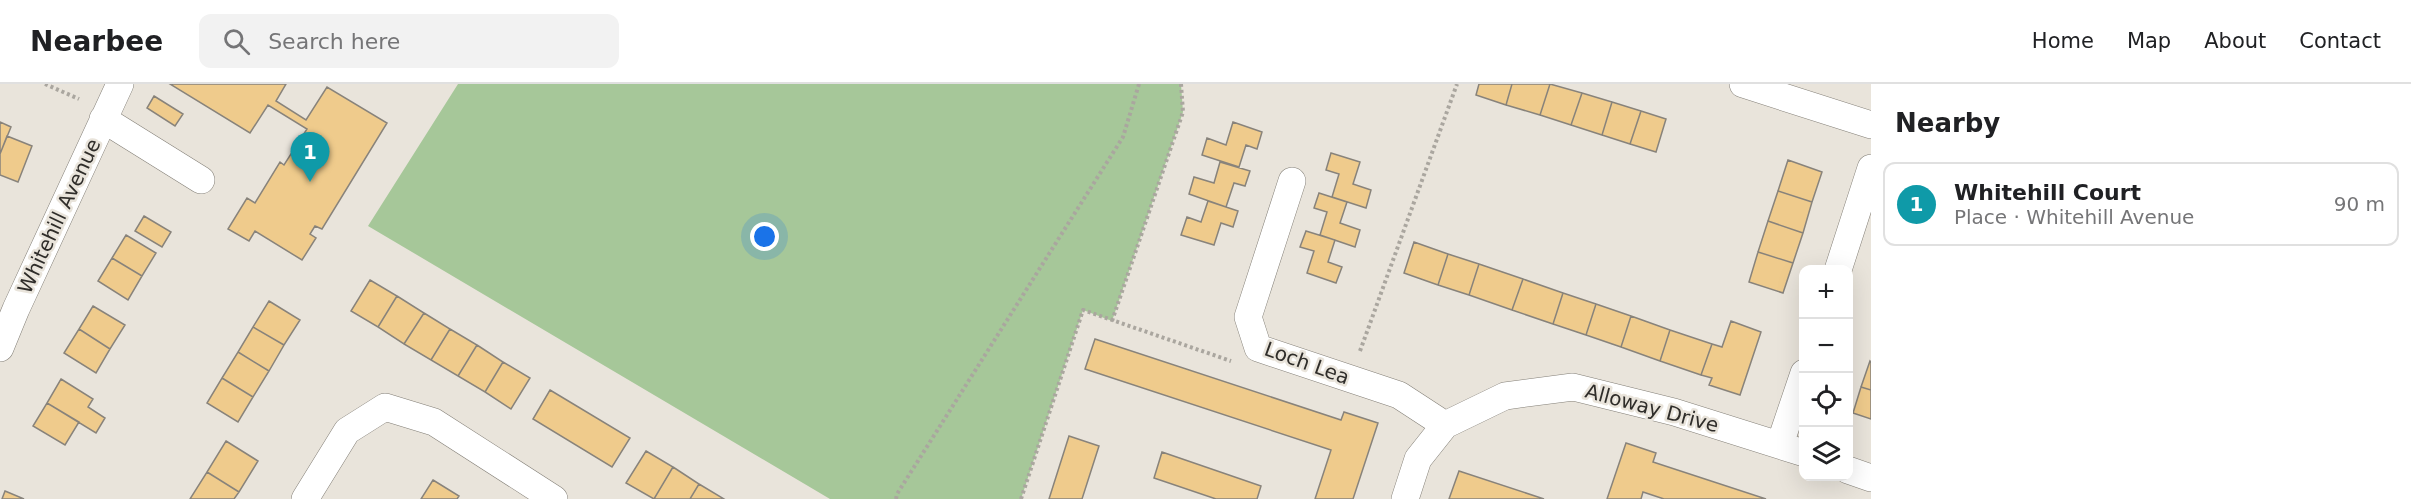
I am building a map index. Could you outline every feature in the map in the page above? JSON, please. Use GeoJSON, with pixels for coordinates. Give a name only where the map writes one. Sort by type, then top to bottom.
{"type":"FeatureCollection","features":[{"type":"Feature","properties":{"kind":"street","name":"Whitehill Avenue"},"geometry":{"type":"LineString","coordinates":[[0,348],[8,302],[120,84]]}},
{"type":"Feature","properties":{"kind":"street"},"geometry":{"type":"LineString","coordinates":[[1743,84],[1871,125]]}},
{"type":"Feature","properties":{"kind":"street"},"geometry":{"type":"LineString","coordinates":[[106,115],[201,180]]}},
{"type":"Feature","properties":{"kind":"street"},"geometry":{"type":"LineString","coordinates":[[1840,265],[1871,168]]}},
{"type":"Feature","properties":{"kind":"street","name":"Loch Lea"},"geometry":{"type":"LineString","coordinates":[[1292,181],[1248,317],[1258,348],[1399,395],[1446,425]]}},
{"type":"Feature","properties":{"kind":"street","name":"Alloway Drive"},"geometry":{"type":"LineString","coordinates":[[1405,499],[1418,459],[1446,425],[1505,396],[1573,387],[1674,412],[1792,448]]}},
{"type":"Feature","properties":{"kind":"street"},"geometry":{"type":"LineString","coordinates":[[1792,448],[1799,400]]}},
{"type":"Feature","properties":{"kind":"street"},"geometry":{"type":"LineString","coordinates":[[305,499],[347,431],[385,406],[434,422],[554,499]]}},
{"type":"Feature","properties":{"kind":"street"},"geometry":{"type":"LineString","coordinates":[[1853,472],[1871,478]]}},
{"type":"Feature","properties":{"kind":"path"},"geometry":{"type":"LineString","coordinates":[[45,84],[106,115]]}},
{"type":"Feature","properties":{"kind":"path"},"geometry":{"type":"LineString","coordinates":[[896,499],[903,484],[1124,137],[1139,84]]}},
{"type":"Feature","properties":{"kind":"path"},"geometry":{"type":"LineString","coordinates":[[1113,321],[1183,112],[1181,84]]}},
{"type":"Feature","properties":{"kind":"path"},"geometry":{"type":"LineString","coordinates":[[1350,379],[1457,84]]}},
{"type":"Feature","properties":{"kind":"path"},"geometry":{"type":"LineString","coordinates":[[1021,499],[1083,310],[1232,362],[1258,348]]}},
{"type":"Feature","properties":{"kind":"green space"},"geometry":{"type":"Polygon","coordinates":[[[458,84],[1181,84],[1183,112],[1112,321],[1083,310],[1021,499],[830,499],[368,226],[458,84]]]}},
{"type":"Feature","properties":{"kind":"building"},"geometry":{"type":"Polygon","coordinates":[[[170,84],[286,84],[276,101],[306,120],[327,87],[387,123],[322,229],[315,226],[310,234],[316,238],[302,260],[255,231],[249,241],[228,229],[247,198],[255,203],[280,162],[284,165],[307,129],[268,105],[250,133],[170,84]]]}},
{"type":"Feature","properties":{"kind":"building"},"geometry":{"type":"Polygon","coordinates":[[[1479,84],[1512,84],[1506,105],[1476,95],[1479,84]]]}},
{"type":"Feature","properties":{"kind":"building"},"geometry":{"type":"Polygon","coordinates":[[[1512,84],[1550,84],[1540,115],[1506,105],[1512,84]]]}},
{"type":"Feature","properties":{"kind":"building"},"geometry":{"type":"Polygon","coordinates":[[[1550,84],[1582,93],[1571,125],[1540,115],[1550,84]]]}},
{"type":"Feature","properties":{"kind":"building"},"geometry":{"type":"Polygon","coordinates":[[[1582,93],[1612,102],[1602,135],[1571,125],[1582,93]]]}},
{"type":"Feature","properties":{"kind":"building"},"geometry":{"type":"Polygon","coordinates":[[[154,96],[183,114],[175,126],[147,108],[154,96]]]}},
{"type":"Feature","properties":{"kind":"building"},"geometry":{"type":"Polygon","coordinates":[[[1612,102],[1641,111],[1630,144],[1602,135],[1612,102]]]}},
{"type":"Feature","properties":{"kind":"building"},"geometry":{"type":"Polygon","coordinates":[[[1641,111],[1666,119],[1656,152],[1630,144],[1641,111]]]}},
{"type":"Feature","properties":{"kind":"building"},"geometry":{"type":"Polygon","coordinates":[[[0,122],[11,127],[0,154],[0,122]]]}},
{"type":"Feature","properties":{"kind":"building"},"geometry":{"type":"Polygon","coordinates":[[[1233,122],[1262,132],[1257,149],[1246,145],[1239,167],[1202,155],[1207,138],[1226,145],[1233,122]]]}},
{"type":"Feature","properties":{"kind":"building"},"geometry":{"type":"Polygon","coordinates":[[[7,136],[32,146],[18,182],[0,175],[0,154],[7,136]]]}},
{"type":"Feature","properties":{"kind":"building"},"geometry":{"type":"Polygon","coordinates":[[[1331,153],[1360,162],[1353,184],[1371,190],[1366,208],[1332,197],[1339,174],[1326,170],[1331,153]]]}},
{"type":"Feature","properties":{"kind":"building"},"geometry":{"type":"Polygon","coordinates":[[[1788,160],[1822,172],[1812,202],[1778,191],[1788,160]]]}},
{"type":"Feature","properties":{"kind":"building"},"geometry":{"type":"Polygon","coordinates":[[[1220,162],[1250,171],[1245,186],[1234,183],[1226,207],[1189,194],[1194,177],[1214,183],[1220,162]]]}},
{"type":"Feature","properties":{"kind":"building"},"geometry":{"type":"Polygon","coordinates":[[[1778,191],[1812,202],[1803,233],[1768,221],[1778,191]]]}},
{"type":"Feature","properties":{"kind":"building"},"geometry":{"type":"Polygon","coordinates":[[[1319,193],[1347,202],[1340,223],[1360,230],[1355,247],[1320,235],[1327,212],[1314,208],[1319,193]]]}},
{"type":"Feature","properties":{"kind":"building"},"geometry":{"type":"Polygon","coordinates":[[[1208,201],[1238,211],[1233,227],[1221,223],[1214,245],[1181,235],[1187,217],[1201,222],[1208,201]]]}},
{"type":"Feature","properties":{"kind":"building"},"geometry":{"type":"Polygon","coordinates":[[[144,216],[171,232],[162,247],[135,231],[144,216]]]}},
{"type":"Feature","properties":{"kind":"building"},"geometry":{"type":"Polygon","coordinates":[[[1768,221],[1803,233],[1793,263],[1758,252],[1768,221]]]}},
{"type":"Feature","properties":{"kind":"building"},"geometry":{"type":"Polygon","coordinates":[[[1306,231],[1335,240],[1328,262],[1342,267],[1336,283],[1307,273],[1314,251],[1300,247],[1306,231]]]}},
{"type":"Feature","properties":{"kind":"building"},"geometry":{"type":"Polygon","coordinates":[[[126,235],[156,253],[142,276],[112,258],[126,235]]]}},
{"type":"Feature","properties":{"kind":"building"},"geometry":{"type":"Polygon","coordinates":[[[1414,242],[1448,254],[1438,285],[1404,273],[1414,242]]]}},
{"type":"Feature","properties":{"kind":"building"},"geometry":{"type":"Polygon","coordinates":[[[1758,252],[1793,263],[1783,293],[1749,282],[1758,252]]]}},
{"type":"Feature","properties":{"kind":"building"},"geometry":{"type":"Polygon","coordinates":[[[1448,254],[1479,264],[1469,295],[1438,285],[1448,254]]]}},
{"type":"Feature","properties":{"kind":"building"},"geometry":{"type":"Polygon","coordinates":[[[112,258],[142,276],[128,300],[98,281],[112,258]]]}},
{"type":"Feature","properties":{"kind":"building"},"geometry":{"type":"Polygon","coordinates":[[[1479,264],[1523,279],[1512,310],[1469,295],[1479,264]]]}},
{"type":"Feature","properties":{"kind":"building"},"geometry":{"type":"Polygon","coordinates":[[[1523,279],[1563,293],[1553,324],[1512,310],[1523,279]]]}},
{"type":"Feature","properties":{"kind":"building"},"geometry":{"type":"Polygon","coordinates":[[[370,280],[397,296],[378,327],[351,311],[370,280]]]}},
{"type":"Feature","properties":{"kind":"building"},"geometry":{"type":"Polygon","coordinates":[[[1563,293],[1596,304],[1586,335],[1553,324],[1563,293]]]}},
{"type":"Feature","properties":{"kind":"building"},"geometry":{"type":"Polygon","coordinates":[[[397,296],[424,313],[404,344],[378,327],[397,296]]]}},
{"type":"Feature","properties":{"kind":"building"},"geometry":{"type":"Polygon","coordinates":[[[269,301],[300,320],[284,345],[253,327],[269,301]]]}},
{"type":"Feature","properties":{"kind":"building"},"geometry":{"type":"Polygon","coordinates":[[[1596,304],[1631,316],[1621,347],[1586,335],[1596,304]]]}},
{"type":"Feature","properties":{"kind":"building"},"geometry":{"type":"Polygon","coordinates":[[[93,306],[125,325],[110,349],[79,329],[93,306]]]}},
{"type":"Feature","properties":{"kind":"building"},"geometry":{"type":"Polygon","coordinates":[[[424,313],[450,329],[431,360],[404,344],[424,313]]]}},
{"type":"Feature","properties":{"kind":"building"},"geometry":{"type":"Polygon","coordinates":[[[1631,316],[1670,330],[1660,361],[1621,347],[1631,316]]]}},
{"type":"Feature","properties":{"kind":"building"},"geometry":{"type":"Polygon","coordinates":[[[1731,321],[1761,332],[1740,395],[1709,385],[1712,378],[1701,375],[1712,344],[1722,347],[1731,321]]]}},
{"type":"Feature","properties":{"kind":"building"},"geometry":{"type":"Polygon","coordinates":[[[253,327],[284,345],[269,371],[238,352],[253,327]]]}},
{"type":"Feature","properties":{"kind":"building"},"geometry":{"type":"Polygon","coordinates":[[[79,329],[110,349],[96,373],[64,353],[79,329]]]}},
{"type":"Feature","properties":{"kind":"building"},"geometry":{"type":"Polygon","coordinates":[[[450,329],[477,345],[458,376],[431,360],[450,329]]]}},
{"type":"Feature","properties":{"kind":"building"},"geometry":{"type":"Polygon","coordinates":[[[1670,330],[1712,344],[1701,375],[1660,361],[1670,330]]]}},
{"type":"Feature","properties":{"kind":"building"},"geometry":{"type":"Polygon","coordinates":[[[1095,339],[1341,420],[1344,412],[1378,423],[1353,499],[1315,499],[1331,450],[1085,369],[1095,339]]]}},
{"type":"Feature","properties":{"kind":"building"},"geometry":{"type":"Polygon","coordinates":[[[477,345],[503,362],[485,392],[458,376],[477,345]]]}},
{"type":"Feature","properties":{"kind":"building"},"geometry":{"type":"Polygon","coordinates":[[[238,352],[269,371],[253,397],[222,378],[238,352]]]}},
{"type":"Feature","properties":{"kind":"building"},"geometry":{"type":"Polygon","coordinates":[[[503,362],[530,378],[511,409],[485,392],[503,362]]]}},
{"type":"Feature","properties":{"kind":"building"},"geometry":{"type":"Polygon","coordinates":[[[1871,362],[1871,390],[1861,387],[1871,362]]]}},
{"type":"Feature","properties":{"kind":"building"},"geometry":{"type":"Polygon","coordinates":[[[222,378],[253,397],[238,422],[207,403],[222,378]]]}},
{"type":"Feature","properties":{"kind":"building"},"geometry":{"type":"Polygon","coordinates":[[[61,379],[93,399],[88,407],[105,418],[96,433],[47,403],[61,379]]]}},
{"type":"Feature","properties":{"kind":"building"},"geometry":{"type":"Polygon","coordinates":[[[1861,387],[1871,390],[1871,419],[1853,413],[1861,387]]]}},
{"type":"Feature","properties":{"kind":"building"},"geometry":{"type":"Polygon","coordinates":[[[550,390],[630,438],[612,467],[533,419],[550,390]]]}},
{"type":"Feature","properties":{"kind":"building"},"geometry":{"type":"Polygon","coordinates":[[[47,403],[79,422],[65,445],[33,426],[47,403]]]}},
{"type":"Feature","properties":{"kind":"building"},"geometry":{"type":"Polygon","coordinates":[[[1069,436],[1099,446],[1082,499],[1049,499],[1069,436]]]}},
{"type":"Feature","properties":{"kind":"building"},"geometry":{"type":"Polygon","coordinates":[[[226,441],[258,461],[239,492],[207,472],[226,441]]]}},
{"type":"Feature","properties":{"kind":"building"},"geometry":{"type":"Polygon","coordinates":[[[1626,443],[1656,453],[1653,462],[1766,499],[1664,499],[1643,492],[1641,499],[1607,499],[1626,443]]]}},
{"type":"Feature","properties":{"kind":"building"},"geometry":{"type":"Polygon","coordinates":[[[646,451],[673,467],[654,499],[626,483],[646,451]]]}},
{"type":"Feature","properties":{"kind":"building"},"geometry":{"type":"Polygon","coordinates":[[[1162,452],[1261,486],[1257,499],[1216,499],[1154,478],[1162,452]]]}},
{"type":"Feature","properties":{"kind":"building"},"geometry":{"type":"Polygon","coordinates":[[[673,467],[699,484],[690,499],[654,499],[673,467]]]}},
{"type":"Feature","properties":{"kind":"building"},"geometry":{"type":"Polygon","coordinates":[[[1459,471],[1544,499],[1449,499],[1459,471]]]}},
{"type":"Feature","properties":{"kind":"building"},"geometry":{"type":"Polygon","coordinates":[[[207,472],[239,492],[234,499],[190,499],[207,472]]]}},
{"type":"Feature","properties":{"kind":"building"},"geometry":{"type":"Polygon","coordinates":[[[433,480],[459,496],[457,499],[421,499],[433,480]]]}},
{"type":"Feature","properties":{"kind":"building"},"geometry":{"type":"Polygon","coordinates":[[[699,484],[724,499],[690,499],[699,484]]]}},
{"type":"Feature","properties":{"kind":"building"},"geometry":{"type":"Polygon","coordinates":[[[5,491],[24,499],[2,499],[5,491]]]}},
{"type":"Feature","properties":{"kind":"place","name":"Whitehill Court"},"geometry":{"type":"Point","coordinates":[310,182]}}]}
